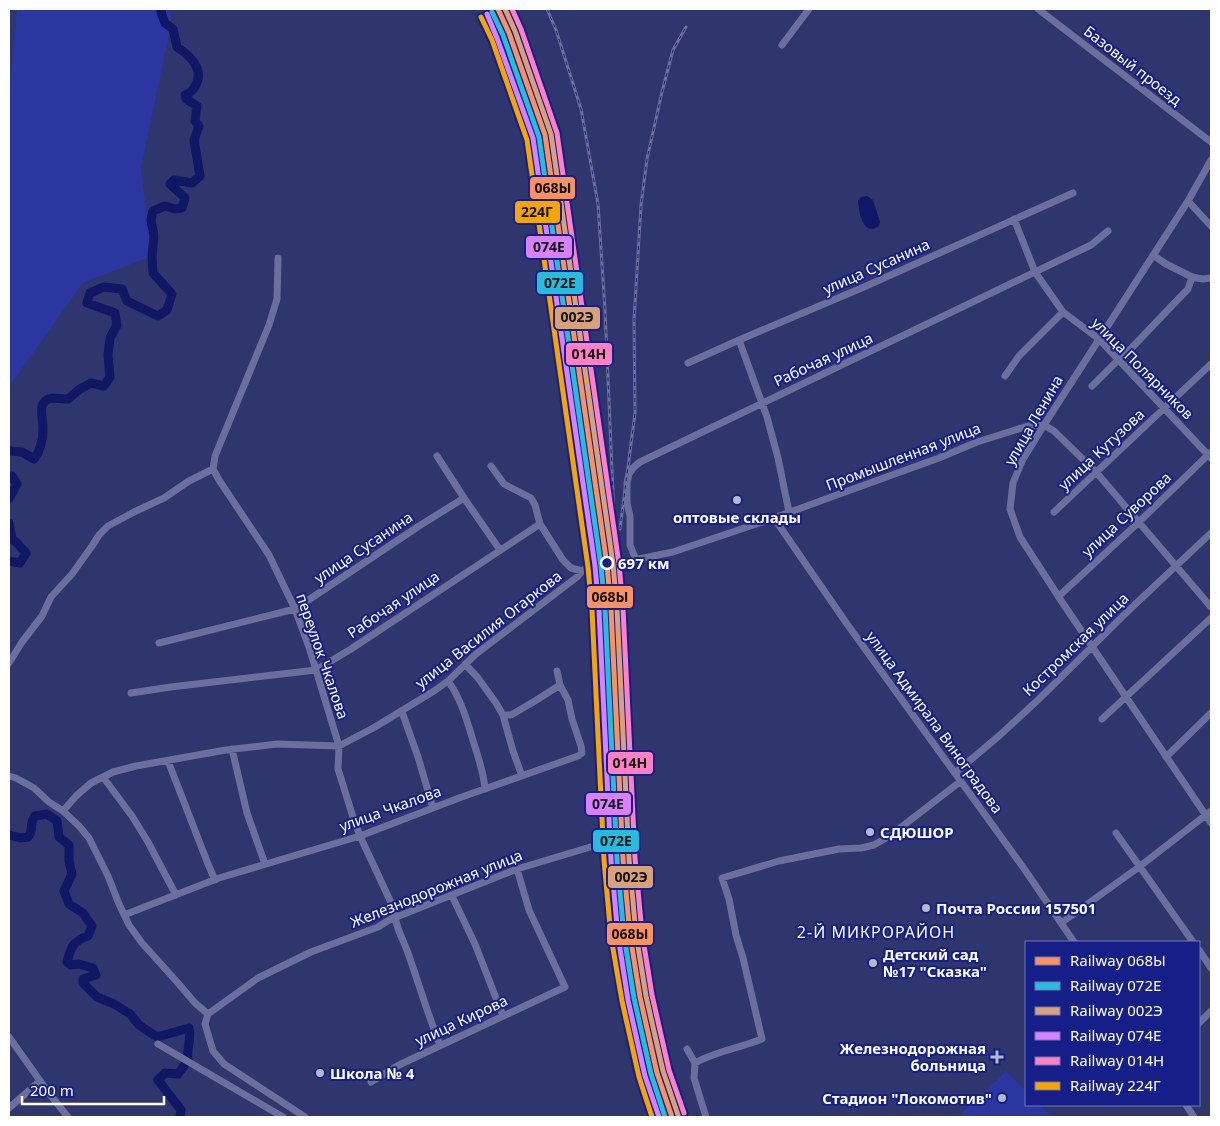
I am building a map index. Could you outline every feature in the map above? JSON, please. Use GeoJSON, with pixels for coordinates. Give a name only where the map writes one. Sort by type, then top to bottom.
{"type":"FeatureCollection","features":[{"type":"Feature","properties":{"kind":"street"},"geometry":{"type":"LineString","coordinates":[[782,44],[809,9]]}},
{"type":"Feature","properties":{"kind":"street","name":"Базовый проезд"},"geometry":{"type":"LineString","coordinates":[[1038,9],[1211,142]]}},
{"type":"Feature","properties":{"kind":"street","name":"улица Ленина"},"geometry":{"type":"LineString","coordinates":[[1211,160],[1188,202],[1022,462],[1013,483],[1010,509],[1020,537],[1166,757],[1208,813],[1211,823]]}},
{"type":"Feature","properties":{"kind":"street","name":"улица Сусанина"},"geometry":{"type":"LineString","coordinates":[[688,363],[864,287],[1073,192]]}},
{"type":"Feature","properties":{"kind":"street"},"geometry":{"type":"LineString","coordinates":[[1188,202],[1211,226]]}},
{"type":"Feature","properties":{"kind":"street","name":"улица Полярников"},"geometry":{"type":"LineString","coordinates":[[1014,219],[1035,272],[1063,312],[1099,339],[1210,454]]}},
{"type":"Feature","properties":{"kind":"street","name":"Рабочая улица"},"geometry":{"type":"LineString","coordinates":[[636,560],[630,545],[627,483],[629,474],[640,462],[1091,245],[1108,231]]}},
{"type":"Feature","properties":{"kind":"street"},"geometry":{"type":"LineString","coordinates":[[1153,255],[1192,278],[1211,278]]}},
{"type":"Feature","properties":{"kind":"street"},"geometry":{"type":"LineString","coordinates":[[9,663],[42,616],[51,597],[72,574],[99,535],[108,526],[164,498],[189,481],[213,469],[214,456],[256,359],[272,316],[277,299],[278,258]]}},
{"type":"Feature","properties":{"kind":"street"},"geometry":{"type":"LineString","coordinates":[[1092,386],[1188,289],[1192,278]]}},
{"type":"Feature","properties":{"kind":"street"},"geometry":{"type":"LineString","coordinates":[[1005,376],[1019,356],[1063,312]]}},
{"type":"Feature","properties":{"kind":"street"},"geometry":{"type":"LineString","coordinates":[[739,340],[763,402],[778,458],[789,512]]}},
{"type":"Feature","properties":{"kind":"street","name":"улица Кутузова"},"geometry":{"type":"LineString","coordinates":[[1054,512],[1211,364]]}},
{"type":"Feature","properties":{"kind":"street"},"geometry":{"type":"LineString","coordinates":[[1044,425],[1054,431],[1096,472],[1211,607]]}},
{"type":"Feature","properties":{"kind":"street","name":"Промышленная улица"},"geometry":{"type":"LineString","coordinates":[[636,560],[673,552],[774,518],[939,458],[977,442],[1028,426],[1044,425]]}},
{"type":"Feature","properties":{"kind":"street","name":"улица Суворова"},"geometry":{"type":"LineString","coordinates":[[1059,596],[1210,454]]}},
{"type":"Feature","properties":{"kind":"street"},"geometry":{"type":"LineString","coordinates":[[437,456],[500,550]]}},
{"type":"Feature","properties":{"kind":"street"},"geometry":{"type":"LineString","coordinates":[[491,466],[504,484],[531,498],[540,524],[567,564],[576,570],[582,571]]}},
{"type":"Feature","properties":{"kind":"street","name":"переулок Чкалова"},"geometry":{"type":"LineString","coordinates":[[213,469],[269,555],[295,609],[316,670],[338,746],[338,769],[360,836],[394,908],[394,917],[440,1045]]}},
{"type":"Feature","properties":{"kind":"street","name":"улица Сусанина"},"geometry":{"type":"LineString","coordinates":[[159,643],[295,609],[418,526],[464,498]]}},
{"type":"Feature","properties":{"kind":"street","name":"улица Адмирала Виноградова"},"geometry":{"type":"LineString","coordinates":[[774,518],[847,624],[1025,870],[1073,941]]}},
{"type":"Feature","properties":{"kind":"street","name":"Рабочая улица"},"geometry":{"type":"LineString","coordinates":[[131,693],[170,686],[316,670],[351,649],[540,524]]}},
{"type":"Feature","properties":{"kind":"street","name":"Костромская улица"},"geometry":{"type":"LineString","coordinates":[[954,773],[1039,700],[1211,532]]}},
{"type":"Feature","properties":{"kind":"street","name":"улица Василия Огаркова"},"geometry":{"type":"LineString","coordinates":[[63,811],[91,783],[113,772],[136,766],[232,749],[277,744],[338,746],[402,712],[448,681],[476,654],[582,571],[591,566],[636,560]]}},
{"type":"Feature","properties":{"kind":"street"},"geometry":{"type":"LineString","coordinates":[[1102,719],[1211,618]]}},
{"type":"Feature","properties":{"kind":"street"},"geometry":{"type":"LineString","coordinates":[[465,664],[478,678],[503,714],[522,776]]}},
{"type":"Feature","properties":{"kind":"street","name":"улица Чкалова"},"geometry":{"type":"LineString","coordinates":[[124,915],[215,880],[360,836],[578,756],[582,753],[582,746],[572,719],[568,700],[560,685],[557,671]]}},
{"type":"Feature","properties":{"kind":"street"},"geometry":{"type":"LineString","coordinates":[[448,681],[453,687],[468,724],[481,766],[485,789]]}},
{"type":"Feature","properties":{"kind":"street"},"geometry":{"type":"LineString","coordinates":[[503,714],[510,715],[560,685]]}},
{"type":"Feature","properties":{"kind":"street"},"geometry":{"type":"LineString","coordinates":[[402,712],[418,756],[433,808]]}},
{"type":"Feature","properties":{"kind":"street"},"geometry":{"type":"LineString","coordinates":[[1166,757],[1211,712]]}},
{"type":"Feature","properties":{"kind":"street"},"geometry":{"type":"LineString","coordinates":[[232,749],[247,813],[265,864]]}},
{"type":"Feature","properties":{"kind":"street"},"geometry":{"type":"LineString","coordinates":[[168,761],[215,880]]}},
{"type":"Feature","properties":{"kind":"street"},"geometry":{"type":"LineString","coordinates":[[9,776],[34,788],[49,802],[63,811],[89,838],[129,925],[142,943],[195,1004],[208,1014],[205,1024],[213,1051],[224,1064],[305,1117]]}},
{"type":"Feature","properties":{"kind":"street"},"geometry":{"type":"LineString","coordinates":[[103,777],[132,816],[176,895]]}},
{"type":"Feature","properties":{"kind":"street"},"geometry":{"type":"LineString","coordinates":[[695,1063],[707,1056],[762,1039],[729,899],[722,878],[779,861],[840,849],[862,848],[874,845],[891,835],[960,781]]}},
{"type":"Feature","properties":{"kind":"street"},"geometry":{"type":"LineString","coordinates":[[1061,923],[1139,867],[1208,813]]}},
{"type":"Feature","properties":{"kind":"street"},"geometry":{"type":"LineString","coordinates":[[1116,833],[1192,941]]}},
{"type":"Feature","properties":{"kind":"street","name":"Железнодорожная улица"},"geometry":{"type":"LineString","coordinates":[[208,1014],[258,978],[311,952],[378,927],[394,917],[452,896],[517,869],[597,845],[606,848],[614,861],[618,920],[619,928],[622,928]]}},
{"type":"Feature","properties":{"kind":"street","name":"улица Кирова"},"geometry":{"type":"LineString","coordinates":[[371,1082],[399,1065],[565,987],[529,910],[517,869]]}},
{"type":"Feature","properties":{"kind":"street"},"geometry":{"type":"LineString","coordinates":[[452,896],[475,944],[504,1016]]}},
{"type":"Feature","properties":{"kind":"street"},"geometry":{"type":"LineString","coordinates":[[1200,952],[1211,968]]}},
{"type":"Feature","properties":{"kind":"street"},"geometry":{"type":"LineString","coordinates":[[1200,1022],[1211,1011]]}},
{"type":"Feature","properties":{"kind":"street"},"geometry":{"type":"LineString","coordinates":[[9,1038],[68,1117]]}},
{"type":"Feature","properties":{"kind":"street"},"geometry":{"type":"LineString","coordinates":[[158,1044],[283,1117]]}},
{"type":"Feature","properties":{"kind":"street"},"geometry":{"type":"LineString","coordinates":[[687,1048],[695,1063],[694,1078],[706,1117]]}},
{"type":"Feature","properties":{"kind":"street"},"geometry":{"type":"LineString","coordinates":[[9,1108],[40,1081]]}},
{"type":"Feature","properties":{"kind":"shaded area"},"geometry":{"type":"Polygon","coordinates":[[[17,9],[171,9],[170,30],[141,168],[152,256],[83,283],[9,387],[9,98],[17,9]]]}},
{"type":"Feature","properties":{"kind":"shaded area"},"geometry":{"type":"Polygon","coordinates":[[[867,196],[873,200],[880,222],[879,226],[874,229],[866,226],[859,212],[858,201],[861,197],[867,196]]]}},
{"type":"Feature","properties":{"kind":"shaded area","name":"Стадион \"Локомотив\""},"geometry":{"type":"Polygon","coordinates":[[[1006,1071],[1025,1090],[1025,1106],[1041,1106],[1052,1117],[957,1117],[1006,1071]]]}},
{"type":"Feature","properties":{"kind":"waterway"},"geometry":{"type":"LineString","coordinates":[[9,451],[22,452],[34,459],[42,438],[42,407],[44,403],[52,398],[68,399],[91,383],[104,386],[110,377],[108,355],[110,338],[117,325],[115,313],[87,303],[90,293],[104,287],[122,289],[127,301],[158,316],[167,310],[172,294],[153,273],[154,236],[151,220],[153,211],[165,206],[175,209],[182,208],[185,198],[170,184],[174,180],[192,183],[200,176],[194,140],[199,126],[195,121],[197,106],[186,99],[185,95],[194,88],[197,82],[198,70],[192,59],[177,47],[173,29],[165,23],[161,12],[162,9]]}},
{"type":"Feature","properties":{"kind":"waterway"},"geometry":{"type":"LineString","coordinates":[[9,477],[12,476],[17,484],[9,499]]}},
{"type":"Feature","properties":{"kind":"waterway"},"geometry":{"type":"LineString","coordinates":[[9,523],[12,539],[26,553],[20,563],[9,561]]}},
{"type":"Feature","properties":{"kind":"waterway"},"geometry":{"type":"LineString","coordinates":[[9,835],[21,838],[28,837],[35,816],[47,814],[57,821],[59,837],[69,845],[69,861],[72,874],[64,891],[69,904],[83,913],[92,926],[88,936],[73,945],[67,962],[71,965],[79,964],[93,968],[96,975],[83,979],[83,983],[97,997],[114,1004],[130,1014],[139,1025],[157,1037],[189,1028],[188,1060]]}},
{"type":"Feature","properties":{"kind":"waterway"},"geometry":{"type":"LineString","coordinates":[[180,1117],[181,1110],[158,1080],[165,1073],[178,1074],[186,1063]]}},
{"type":"Feature","properties":{"kind":"railway"},"geometry":{"type":"LineString","coordinates":[[547,9],[556,30],[581,109],[598,204],[605,310],[618,608],[635,920],[646,996],[664,1071],[680,1117]]}},
{"type":"Feature","properties":{"kind":"railway"},"geometry":{"type":"LineString","coordinates":[[620,529],[635,413],[634,320],[641,205],[647,159],[673,50],[686,27]]}},
{"type":"Feature","properties":{"kind":"rail line","name":"068Ы"},"geometry":{"type":"LineString","coordinates":[[498,9],[509,33],[545,135],[607,565],[611,609],[623,859],[630,935],[640,997],[657,1073],[672,1117]]}},
{"type":"Feature","properties":{"kind":"rail line","name":"002Э"},"geometry":{"type":"LineString","coordinates":[[505,9],[515,31],[551,134],[613,564],[617,609],[629,859],[636,934],[646,996],[663,1071],[678,1115]]}},
{"type":"Feature","properties":{"kind":"rail line","name":"014Н"},"geometry":{"type":"LineString","coordinates":[[512,9],[521,29],[557,133],[619,564],[623,608],[635,858],[642,933],[652,995],[669,1070],[684,1113]]}},
{"type":"Feature","properties":{"kind":"rail line","name":"072Е"},"geometry":{"type":"LineString","coordinates":[[492,12],[503,35],[539,137],[601,566],[605,609],[617,859],[624,936],[634,998],[651,1074],[665,1117]]}},
{"type":"Feature","properties":{"kind":"rail line","name":"074Е"},"geometry":{"type":"LineString","coordinates":[[487,14],[533,138],[595,566],[599,610],[611,860],[618,936],[628,1000],[645,1076],[659,1117]]}},
{"type":"Feature","properties":{"kind":"rail line","name":"224Г"},"geometry":{"type":"LineString","coordinates":[[481,17],[492,40],[527,140],[588,567],[592,610],[604,860],[611,937],[622,1001],[639,1077],[652,1117]]}},
{"type":"Feature","properties":{"kind":"place","name":"оптовые склады"},"geometry":{"type":"Point","coordinates":[737,500]}},
{"type":"Feature","properties":{"kind":"place","name":"697 км"},"geometry":{"type":"Point","coordinates":[607,563]}},
{"type":"Feature","properties":{"kind":"place","name":"СДЮШОР"},"geometry":{"type":"Point","coordinates":[870,832]}},
{"type":"Feature","properties":{"kind":"place","name":"Почта России 157501"},"geometry":{"type":"Point","coordinates":[926,908]}},
{"type":"Feature","properties":{"kind":"place","name":"Детский сад №17 \"Сказка\""},"geometry":{"type":"Point","coordinates":[873,963]}},
{"type":"Feature","properties":{"kind":"place","name":"Железнодорожная больница"},"geometry":{"type":"Point","coordinates":[997,1057]}},
{"type":"Feature","properties":{"kind":"place","name":"Школа № 4"},"geometry":{"type":"Point","coordinates":[320,1073]}},
{"type":"Feature","properties":{"kind":"place","name":"Стадион \"Локомотив\""},"geometry":{"type":"Point","coordinates":[1002,1098]}},
{"type":"Feature","properties":{"kind":"district","name":"2-Й МИКРОРАЙОН"},"geometry":{"type":"Point","coordinates":[876,932]}}]}
